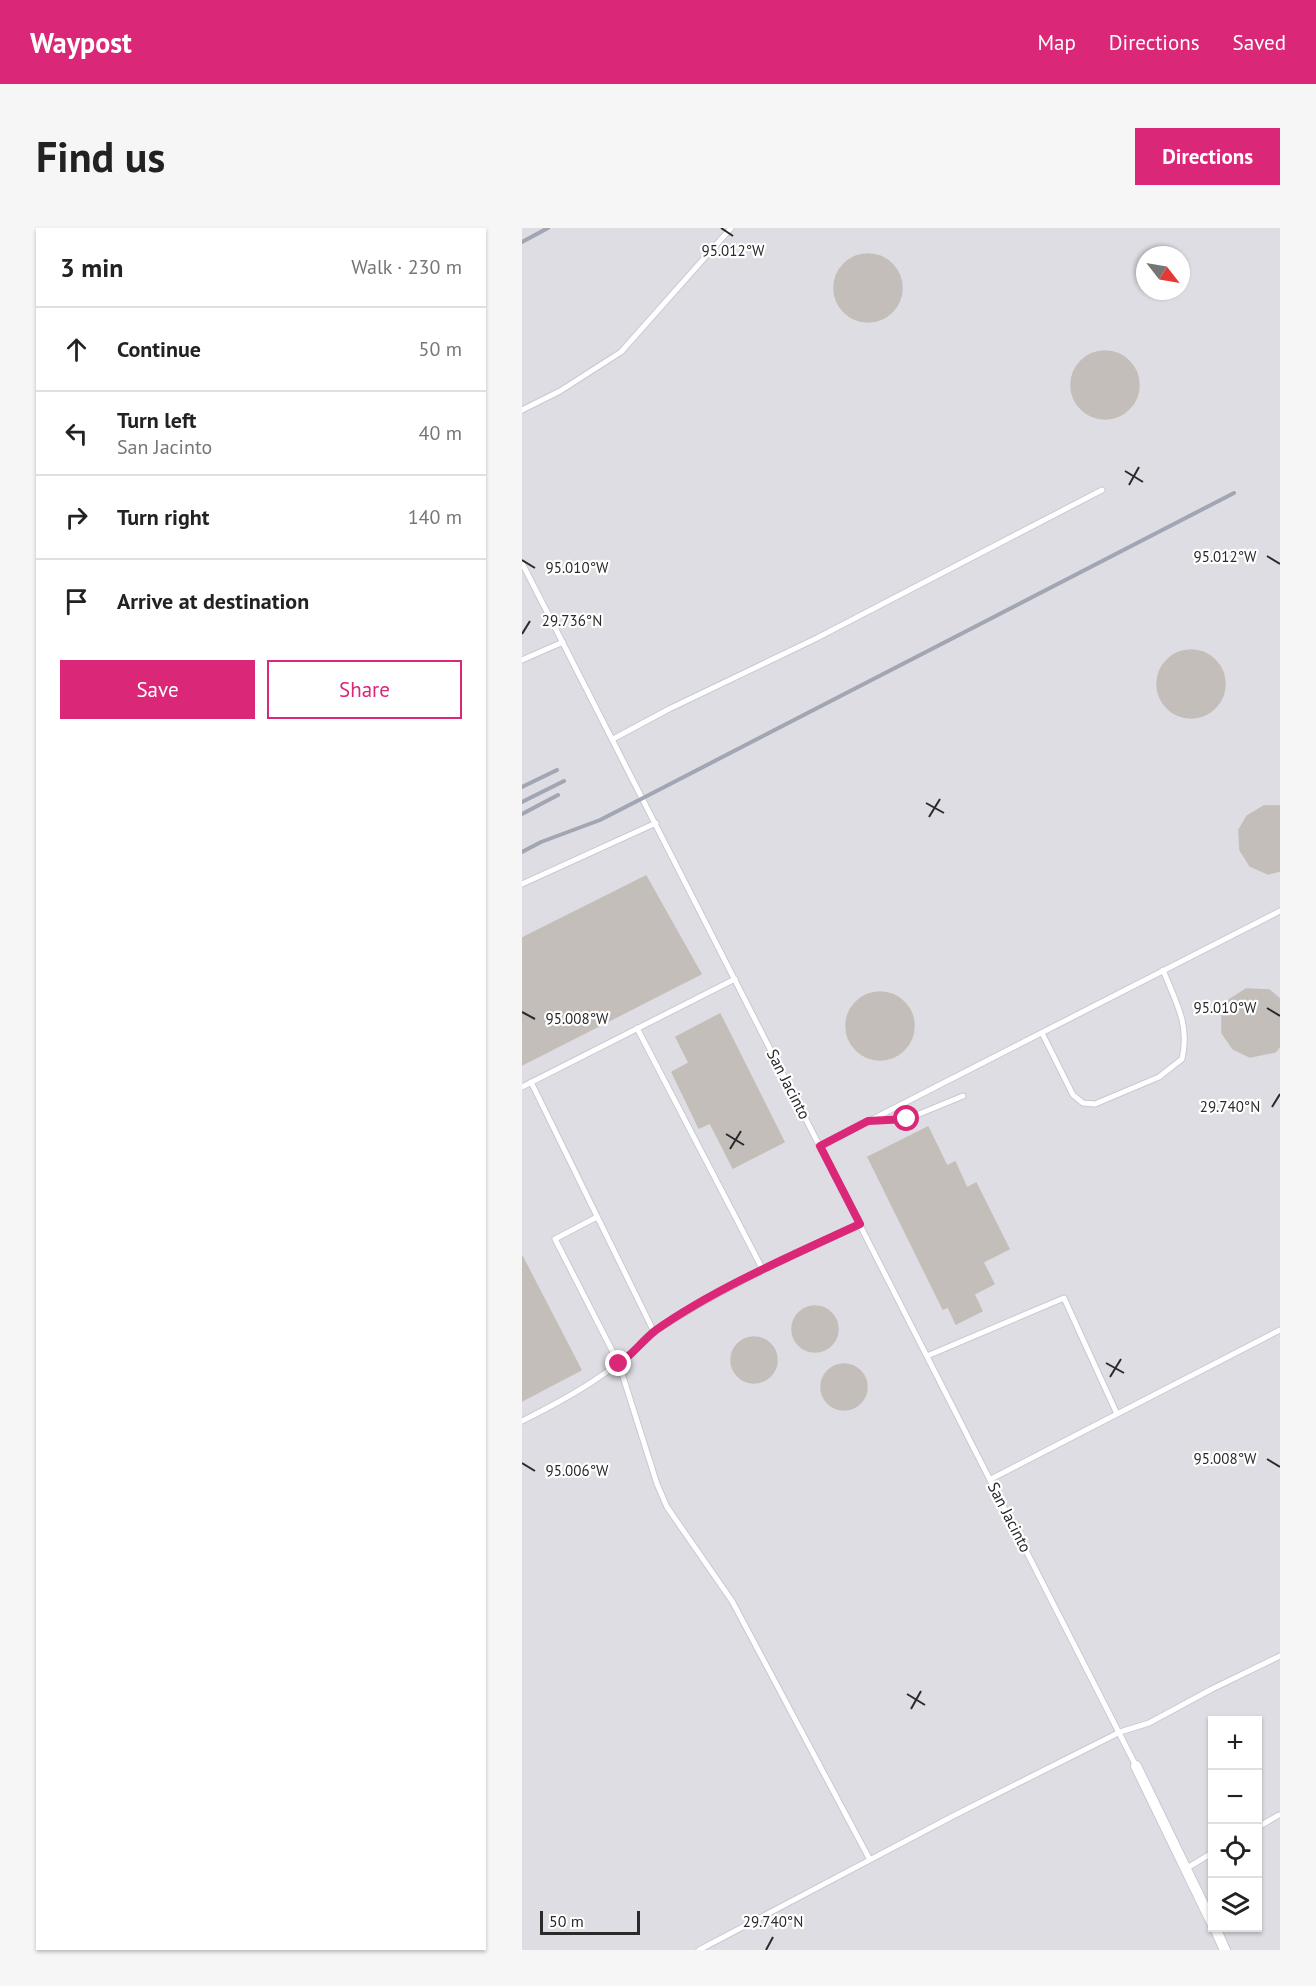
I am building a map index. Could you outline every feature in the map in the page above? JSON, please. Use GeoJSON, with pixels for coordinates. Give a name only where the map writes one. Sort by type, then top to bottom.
{"type":"FeatureCollection","features":[{"type":"Feature","properties":{"kind":"street"},"geometry":{"type":"LineString","coordinates":[[1136,1766],[1208,1914]]}},
{"type":"Feature","properties":{"kind":"street"},"geometry":{"type":"LineString","coordinates":[[1217,1932],[1225,1950]]}},
{"type":"Feature","properties":{"kind":"lane"},"geometry":{"type":"LineString","coordinates":[[522,410],[560,391],[621,352],[731,228]]}},
{"type":"Feature","properties":{"kind":"lane"},"geometry":{"type":"LineString","coordinates":[[613,739],[669,709],[817,638],[1102,490]]}},
{"type":"Feature","properties":{"kind":"lane","name":"San Jacinto"},"geometry":{"type":"LineString","coordinates":[[522,563],[1136,1766]]}},
{"type":"Feature","properties":{"kind":"lane"},"geometry":{"type":"LineString","coordinates":[[522,660],[563,642]]}},
{"type":"Feature","properties":{"kind":"lane"},"geometry":{"type":"LineString","coordinates":[[522,884],[656,823]]}},
{"type":"Feature","properties":{"kind":"lane"},"geometry":{"type":"LineString","coordinates":[[820,1146],[1280,911]]}},
{"type":"Feature","properties":{"kind":"lane"},"geometry":{"type":"LineString","coordinates":[[1042,1032],[1073,1095],[1083,1102],[1095,1104],[1159,1077],[1182,1059],[1186,1034],[1163,970]]}},
{"type":"Feature","properties":{"kind":"lane"},"geometry":{"type":"LineString","coordinates":[[522,1087],[735,979]]}},
{"type":"Feature","properties":{"kind":"lane"},"geometry":{"type":"LineString","coordinates":[[637,1028],[763,1270]]}},
{"type":"Feature","properties":{"kind":"lane"},"geometry":{"type":"LineString","coordinates":[[531,1082],[654,1332]]}},
{"type":"Feature","properties":{"kind":"lane"},"geometry":{"type":"LineString","coordinates":[[868,1121],[907,1119],[963,1095]]}},
{"type":"Feature","properties":{"kind":"lane"},"geometry":{"type":"LineString","coordinates":[[597,1217],[555,1239],[619,1364],[657,1484],[667,1507],[732,1601],[870,1860]]}},
{"type":"Feature","properties":{"kind":"lane"},"geometry":{"type":"LineString","coordinates":[[522,1421],[571,1397],[619,1364],[654,1332],[687,1311],[763,1270],[860,1224]]}},
{"type":"Feature","properties":{"kind":"lane"},"geometry":{"type":"LineString","coordinates":[[927,1356],[1064,1298],[1117,1414]]}},
{"type":"Feature","properties":{"kind":"lane"},"geometry":{"type":"LineString","coordinates":[[990,1479],[1280,1330]]}},
{"type":"Feature","properties":{"kind":"lane"},"geometry":{"type":"LineString","coordinates":[[699,1950],[1120,1732],[1149,1723],[1280,1656]]}},
{"type":"Feature","properties":{"kind":"lane"},"geometry":{"type":"LineString","coordinates":[[1262,1824],[1279,1815]]}},
{"type":"Feature","properties":{"kind":"lane"},"geometry":{"type":"LineString","coordinates":[[1187,1868],[1208,1855]]}},
{"type":"Feature","properties":{"kind":"shaded area"},"geometry":{"type":"Polygon","coordinates":[[[522,228],[1280,228],[1280,1950],[522,1950],[522,228]]]}},
{"type":"Feature","properties":{"kind":"building"},"geometry":{"type":"Polygon","coordinates":[[[868,254],[881,257],[892,264],[899,275],[902,288],[899,301],[892,312],[881,319],[868,322],[855,319],[844,312],[837,301],[834,288],[837,275],[844,264],[855,257],[868,254]]]}},
{"type":"Feature","properties":{"kind":"building"},"geometry":{"type":"Polygon","coordinates":[[[1105,351],[1118,354],[1129,361],[1136,372],[1139,385],[1136,398],[1129,409],[1118,416],[1105,419],[1092,416],[1081,409],[1074,398],[1071,385],[1074,372],[1081,361],[1092,354],[1105,351]]]}},
{"type":"Feature","properties":{"kind":"building"},"geometry":{"type":"Polygon","coordinates":[[[1191,650],[1204,653],[1215,660],[1222,671],[1225,684],[1222,697],[1215,708],[1204,715],[1191,718],[1178,715],[1167,708],[1160,697],[1157,684],[1160,671],[1167,660],[1178,653],[1191,650]]]}},
{"type":"Feature","properties":{"kind":"building"},"geometry":{"type":"Polygon","coordinates":[[[1264,806],[1280,806],[1280,871],[1268,874],[1250,866],[1240,850],[1239,830],[1247,816],[1264,806]]]}},
{"type":"Feature","properties":{"kind":"building"},"geometry":{"type":"Polygon","coordinates":[[[646,876],[701,974],[522,1065],[522,938],[646,876]]]}},
{"type":"Feature","properties":{"kind":"building"},"geometry":{"type":"Polygon","coordinates":[[[1246,989],[1269,990],[1280,999],[1280,1046],[1275,1052],[1250,1057],[1233,1049],[1222,1033],[1222,1014],[1229,1000],[1246,989]]]}},
{"type":"Feature","properties":{"kind":"building"},"geometry":{"type":"Polygon","coordinates":[[[880,992],[893,995],[904,1002],[911,1013],[914,1026],[911,1039],[904,1050],[893,1057],[880,1060],[867,1057],[856,1050],[849,1039],[846,1026],[849,1013],[856,1002],[867,995],[880,992]]]}},
{"type":"Feature","properties":{"kind":"building"},"geometry":{"type":"Polygon","coordinates":[[[720,1014],[784,1142],[733,1168],[710,1123],[699,1128],[672,1072],[689,1063],[676,1037],[720,1014]]]}},
{"type":"Feature","properties":{"kind":"building"},"geometry":{"type":"Polygon","coordinates":[[[928,1127],[947,1166],[955,1162],[967,1188],[976,1183],[1009,1249],[983,1262],[994,1284],[974,1294],[982,1311],[956,1324],[948,1307],[943,1309],[868,1157],[928,1127]]]}},
{"type":"Feature","properties":{"kind":"building"},"geometry":{"type":"Polygon","coordinates":[[[522,1256],[581,1370],[522,1401],[522,1256]]]}},
{"type":"Feature","properties":{"kind":"building"},"geometry":{"type":"Polygon","coordinates":[[[815,1306],[824,1307],[832,1312],[837,1320],[837,1338],[832,1346],[824,1351],[815,1352],[806,1351],[798,1346],[793,1338],[792,1329],[793,1320],[798,1312],[806,1307],[815,1306]]]}},
{"type":"Feature","properties":{"kind":"building"},"geometry":{"type":"Polygon","coordinates":[[[754,1337],[763,1338],[771,1343],[776,1351],[776,1369],[771,1377],[763,1382],[754,1383],[745,1382],[737,1377],[732,1369],[731,1360],[732,1351],[737,1343],[745,1338],[754,1337]]]}},
{"type":"Feature","properties":{"kind":"building"},"geometry":{"type":"Polygon","coordinates":[[[844,1364],[853,1365],[861,1370],[866,1378],[866,1396],[861,1404],[853,1409],[844,1410],[835,1409],[827,1404],[822,1396],[821,1387],[822,1378],[827,1370],[835,1365],[844,1364]]]}},
{"type":"Feature","properties":{"kind":"railway"},"geometry":{"type":"LineString","coordinates":[[522,242],[548,228]]}},
{"type":"Feature","properties":{"kind":"railway"},"geometry":{"type":"LineString","coordinates":[[522,852],[541,842],[600,820],[1234,493]]}},
{"type":"Feature","properties":{"kind":"railway"},"geometry":{"type":"LineString","coordinates":[[522,787],[557,770]]}},
{"type":"Feature","properties":{"kind":"railway"},"geometry":{"type":"LineString","coordinates":[[522,802],[564,781]]}},
{"type":"Feature","properties":{"kind":"railway"},"geometry":{"type":"LineString","coordinates":[[522,814],[558,795]]}},
{"type":"Feature","properties":{"kind":"route"},"geometry":{"type":"LineString","coordinates":[[619,1364],[654,1332],[687,1311],[777,1262],[860,1224],[820,1146],[868,1121],[907,1119]]}}]}
